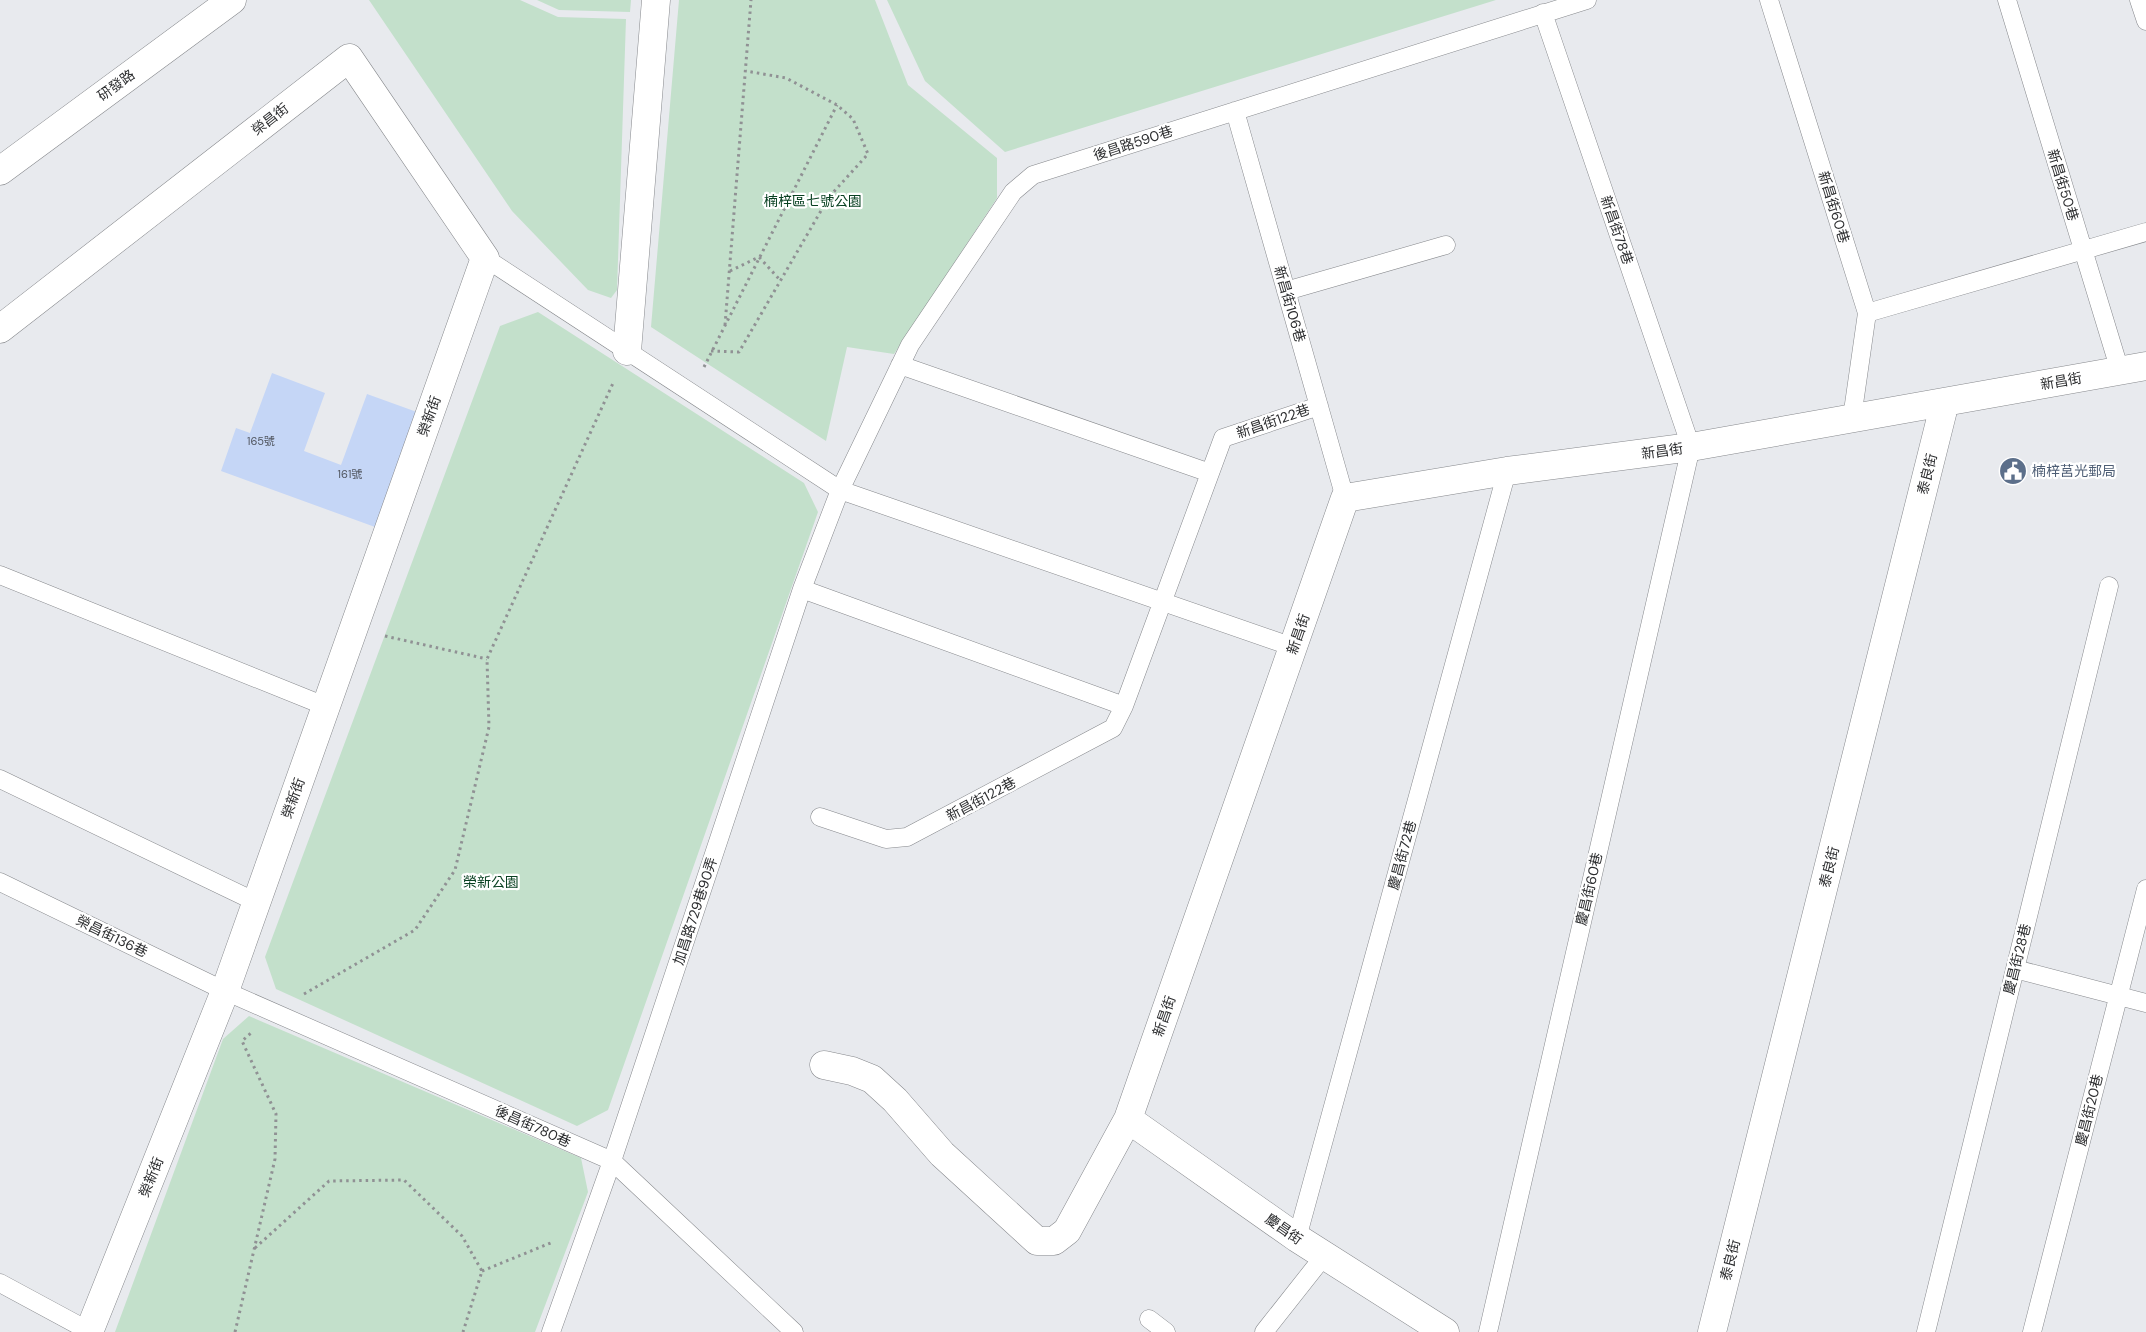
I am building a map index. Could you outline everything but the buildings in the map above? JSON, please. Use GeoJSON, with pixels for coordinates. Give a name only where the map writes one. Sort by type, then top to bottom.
{"type":"FeatureCollection","features":[{"type":"Feature","properties":{"kind":"street","name":"研發路"},"geometry":{"type":"LineString","coordinates":[[0,171],[232,0]]}},
{"type":"Feature","properties":{"kind":"street"},"geometry":{"type":"LineString","coordinates":[[627,351],[656,0]]}},
{"type":"Feature","properties":{"kind":"street","name":"榮昌街"},"geometry":{"type":"LineString","coordinates":[[0,329],[349,58],[485,258]]}},
{"type":"Feature","properties":{"kind":"street","name":"榮新街"},"geometry":{"type":"LineString","coordinates":[[89,1332],[225,991],[485,258]]}},
{"type":"Feature","properties":{"kind":"street","name":"新昌街"},"geometry":{"type":"LineString","coordinates":[[824,1065],[852,1071],[872,1079],[895,1100],[942,1154],[1037,1241],[1054,1241],[1067,1231],[1128,1119],[1345,498],[1508,472],[1691,447],[2133,368]]}},
{"type":"Feature","properties":{"kind":"street","name":"泰良街"},"geometry":{"type":"LineString","coordinates":[[1712,1332],[1945,402]]}},
{"type":"Feature","properties":{"kind":"street","name":"慶昌街"},"geometry":{"type":"LineString","coordinates":[[1128,1119],[1297,1238],[1445,1332]]}},
{"type":"Feature","properties":{"kind":"lane","name":"後昌路590巷"},"geometry":{"type":"LineString","coordinates":[[840,490],[910,345],[1013,192],[1032,175],[1587,0]]}},
{"type":"Feature","properties":{"kind":"lane","name":"新昌街60巷"},"geometry":{"type":"LineString","coordinates":[[1768,0],[1867,313],[1852,418]]}},
{"type":"Feature","properties":{"kind":"lane","name":"新昌街50巷"},"geometry":{"type":"LineString","coordinates":[[2006,0],[2083,250],[2133,368]]}},
{"type":"Feature","properties":{"kind":"lane"},"geometry":{"type":"LineString","coordinates":[[2139,0],[2146,22]]}},
{"type":"Feature","properties":{"kind":"lane","name":"新昌街78巷"},"geometry":{"type":"LineString","coordinates":[[1543,13],[1691,447]]}},
{"type":"Feature","properties":{"kind":"lane","name":"新昌街106巷"},"geometry":{"type":"LineString","coordinates":[[1235,111],[1345,498]]}},
{"type":"Feature","properties":{"kind":"lane"},"geometry":{"type":"LineString","coordinates":[[1867,313],[2146,232]]}},
{"type":"Feature","properties":{"kind":"lane"},"geometry":{"type":"LineString","coordinates":[[1286,291],[1446,245]]}},
{"type":"Feature","properties":{"kind":"lane"},"geometry":{"type":"LineString","coordinates":[[485,258],[840,490],[1293,647]]}},
{"type":"Feature","properties":{"kind":"lane"},"geometry":{"type":"LineString","coordinates":[[900,365],[1210,473]]}},
{"type":"Feature","properties":{"kind":"lane","name":"新昌街122巷"},"geometry":{"type":"LineString","coordinates":[[820,818],[886,839],[907,837],[1113,728],[1124,706],[1223,438],[1319,406]]}},
{"type":"Feature","properties":{"kind":"lane","name":"慶昌街60巷"},"geometry":{"type":"LineString","coordinates":[[1488,1332],[1691,447]]}},
{"type":"Feature","properties":{"kind":"lane","name":"慶昌街72巷"},"geometry":{"type":"LineString","coordinates":[[1297,1238],[1508,472]]}},
{"type":"Feature","properties":{"kind":"lane","name":"加昌路729巷90弄"},"geometry":{"type":"LineString","coordinates":[[550,1332],[612,1161],[802,589],[840,490]]}},
{"type":"Feature","properties":{"kind":"lane"},"geometry":{"type":"LineString","coordinates":[[0,575],[325,706]]}},
{"type":"Feature","properties":{"kind":"lane","name":"慶昌街28巷"},"geometry":{"type":"LineString","coordinates":[[1926,1332],[2109,586]]}},
{"type":"Feature","properties":{"kind":"lane"},"geometry":{"type":"LineString","coordinates":[[802,589],[1124,706]]}},
{"type":"Feature","properties":{"kind":"lane"},"geometry":{"type":"LineString","coordinates":[[0,779],[256,902]]}},
{"type":"Feature","properties":{"kind":"lane","name":"榮昌街136巷"},"geometry":{"type":"LineString","coordinates":[[0,882],[225,991]]}},
{"type":"Feature","properties":{"kind":"lane","name":"慶昌街20巷"},"geometry":{"type":"LineString","coordinates":[[2032,1332],[2146,889]]}},
{"type":"Feature","properties":{"kind":"lane"},"geometry":{"type":"LineString","coordinates":[[2015,969],[2146,1003]]}},
{"type":"Feature","properties":{"kind":"lane","name":"後昌街780巷"},"geometry":{"type":"LineString","coordinates":[[225,991],[612,1161],[794,1332]]}},
{"type":"Feature","properties":{"kind":"lane"},"geometry":{"type":"LineString","coordinates":[[1264,1332],[1324,1256]]}},
{"type":"Feature","properties":{"kind":"lane"},"geometry":{"type":"LineString","coordinates":[[0,1283],[89,1332]]}},
{"type":"Feature","properties":{"kind":"lane"},"geometry":{"type":"LineString","coordinates":[[1149,1319],[1166,1332]]}},
{"type":"Feature","properties":{"kind":"path"},"geometry":{"type":"LineString","coordinates":[[725,326],[751,0]]}},
{"type":"Feature","properties":{"kind":"path"},"geometry":{"type":"LineString","coordinates":[[711,351],[739,352],[829,197],[868,154],[853,119],[837,105],[786,78],[746,71]]}},
{"type":"Feature","properties":{"kind":"path"},"geometry":{"type":"LineString","coordinates":[[691,392],[837,105]]}},
{"type":"Feature","properties":{"kind":"path"},"geometry":{"type":"LineString","coordinates":[[729,271],[759,258]]}},
{"type":"Feature","properties":{"kind":"path"},"geometry":{"type":"LineString","coordinates":[[759,258],[780,280]]}},
{"type":"Feature","properties":{"kind":"path"},"geometry":{"type":"LineString","coordinates":[[235,1332],[275,1159],[276,1114],[242,1042],[273,1012],[415,930],[455,870],[489,727],[487,659],[627,351]]}},
{"type":"Feature","properties":{"kind":"path"},"geometry":{"type":"LineString","coordinates":[[353,628],[487,659]]}},
{"type":"Feature","properties":{"kind":"path"},"geometry":{"type":"LineString","coordinates":[[254,1248],[329,1181],[404,1180],[462,1236],[482,1271],[463,1332]]}},
{"type":"Feature","properties":{"kind":"path"},"geometry":{"type":"LineString","coordinates":[[482,1271],[587,1228]]}},
{"type":"Feature","properties":{"kind":"green space"},"geometry":{"type":"Polygon","coordinates":[[[369,0],[520,0],[558,17],[626,19],[617,290],[611,298],[588,290],[512,211],[369,0]]]}},
{"type":"Feature","properties":{"kind":"green space"},"geometry":{"type":"Polygon","coordinates":[[[537,0],[631,0],[630,12],[559,10],[537,0]]]}},
{"type":"Feature","properties":{"kind":"green space","name":"楠梓區七號公園"},"geometry":{"type":"Polygon","coordinates":[[[679,0],[875,0],[908,85],[997,158],[997,198],[894,354],[847,347],[826,441],[651,327],[679,0]]]}},
{"type":"Feature","properties":{"kind":"green space"},"geometry":{"type":"Polygon","coordinates":[[[887,0],[1496,0],[1005,152],[925,81],[887,0]]]}},
{"type":"Feature","properties":{"kind":"green space","name":"榮新公園"},"geometry":{"type":"Polygon","coordinates":[[[538,312],[804,483],[818,512],[608,1110],[577,1126],[276,989],[265,957],[500,326],[538,312]]]}},
{"type":"Feature","properties":{"kind":"green space"},"geometry":{"type":"Polygon","coordinates":[[[249,1016],[581,1158],[588,1192],[535,1332],[115,1332],[223,1039],[249,1016]]]}},
{"type":"Feature","properties":{"kind":"place","name":"楠梓莒光郵局"},"geometry":{"type":"Point","coordinates":[2013,471]}}]}
